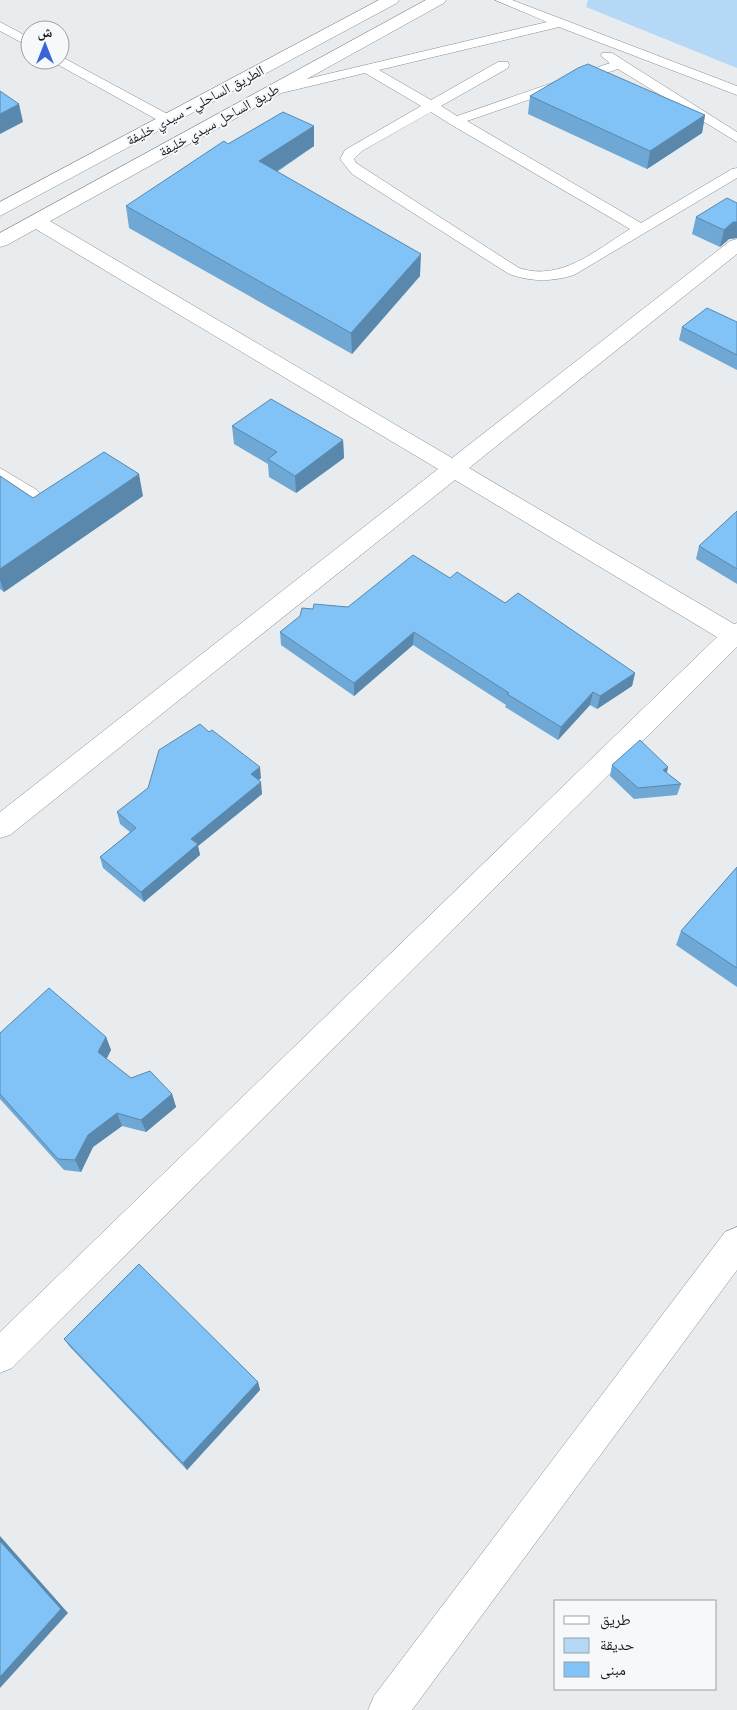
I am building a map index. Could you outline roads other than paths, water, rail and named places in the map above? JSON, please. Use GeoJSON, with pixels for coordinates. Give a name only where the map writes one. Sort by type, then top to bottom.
{"type":"FeatureCollection","features":[{"type":"Feature","properties":{"kind":"main road","name":"الطريق الساحلي- سيدي خليفة"},"geometry":{"type":"LineString","coordinates":[[4,205],[168,120],[391,0]]}},
{"type":"Feature","properties":{"kind":"main road","name":"طريق الساحل سيدي خليفة"},"geometry":{"type":"LineString","coordinates":[[0,241],[438,0]]}},
{"type":"Feature","properties":{"kind":"main road"},"geometry":{"type":"LineString","coordinates":[[221,91],[249,104]]}},
{"type":"Feature","properties":{"kind":"main road"},"geometry":{"type":"LineString","coordinates":[[0,1356],[736,635],[36,221]]}},
{"type":"Feature","properties":{"kind":"main road"},"geometry":{"type":"LineString","coordinates":[[0,827],[737,245]]}},
{"type":"Feature","properties":{"kind":"main road"},"geometry":{"type":"LineString","coordinates":[[388,1710],[737,1243]]}},
{"type":"Feature","properties":{"kind":"lane"},"geometry":{"type":"LineString","coordinates":[[501,0],[737,91]]}},
{"type":"Feature","properties":{"kind":"lane"},"geometry":{"type":"LineString","coordinates":[[273,91],[560,23]]}},
{"type":"Feature","properties":{"kind":"lane"},"geometry":{"type":"LineString","coordinates":[[0,26],[20,37]]}},
{"type":"Feature","properties":{"kind":"lane"},"geometry":{"type":"LineString","coordinates":[[607,41],[603,46],[606,54],[737,138]]}},
{"type":"Feature","properties":{"kind":"lane"},"geometry":{"type":"LineString","coordinates":[[456,121],[620,64]]}},
{"type":"Feature","properties":{"kind":"lane"},"geometry":{"type":"LineString","coordinates":[[503,65],[350,153],[347,159],[350,165],[514,271],[525,276],[555,277],[568,272],[737,172]]}},
{"type":"Feature","properties":{"kind":"lane"},"geometry":{"type":"LineString","coordinates":[[70,66],[168,120]]}},
{"type":"Feature","properties":{"kind":"lane"},"geometry":{"type":"LineString","coordinates":[[368,69],[640,230]]}},
{"type":"Feature","properties":{"kind":"lane"},"geometry":{"type":"LineString","coordinates":[[0,474],[31,494]]}}]}
